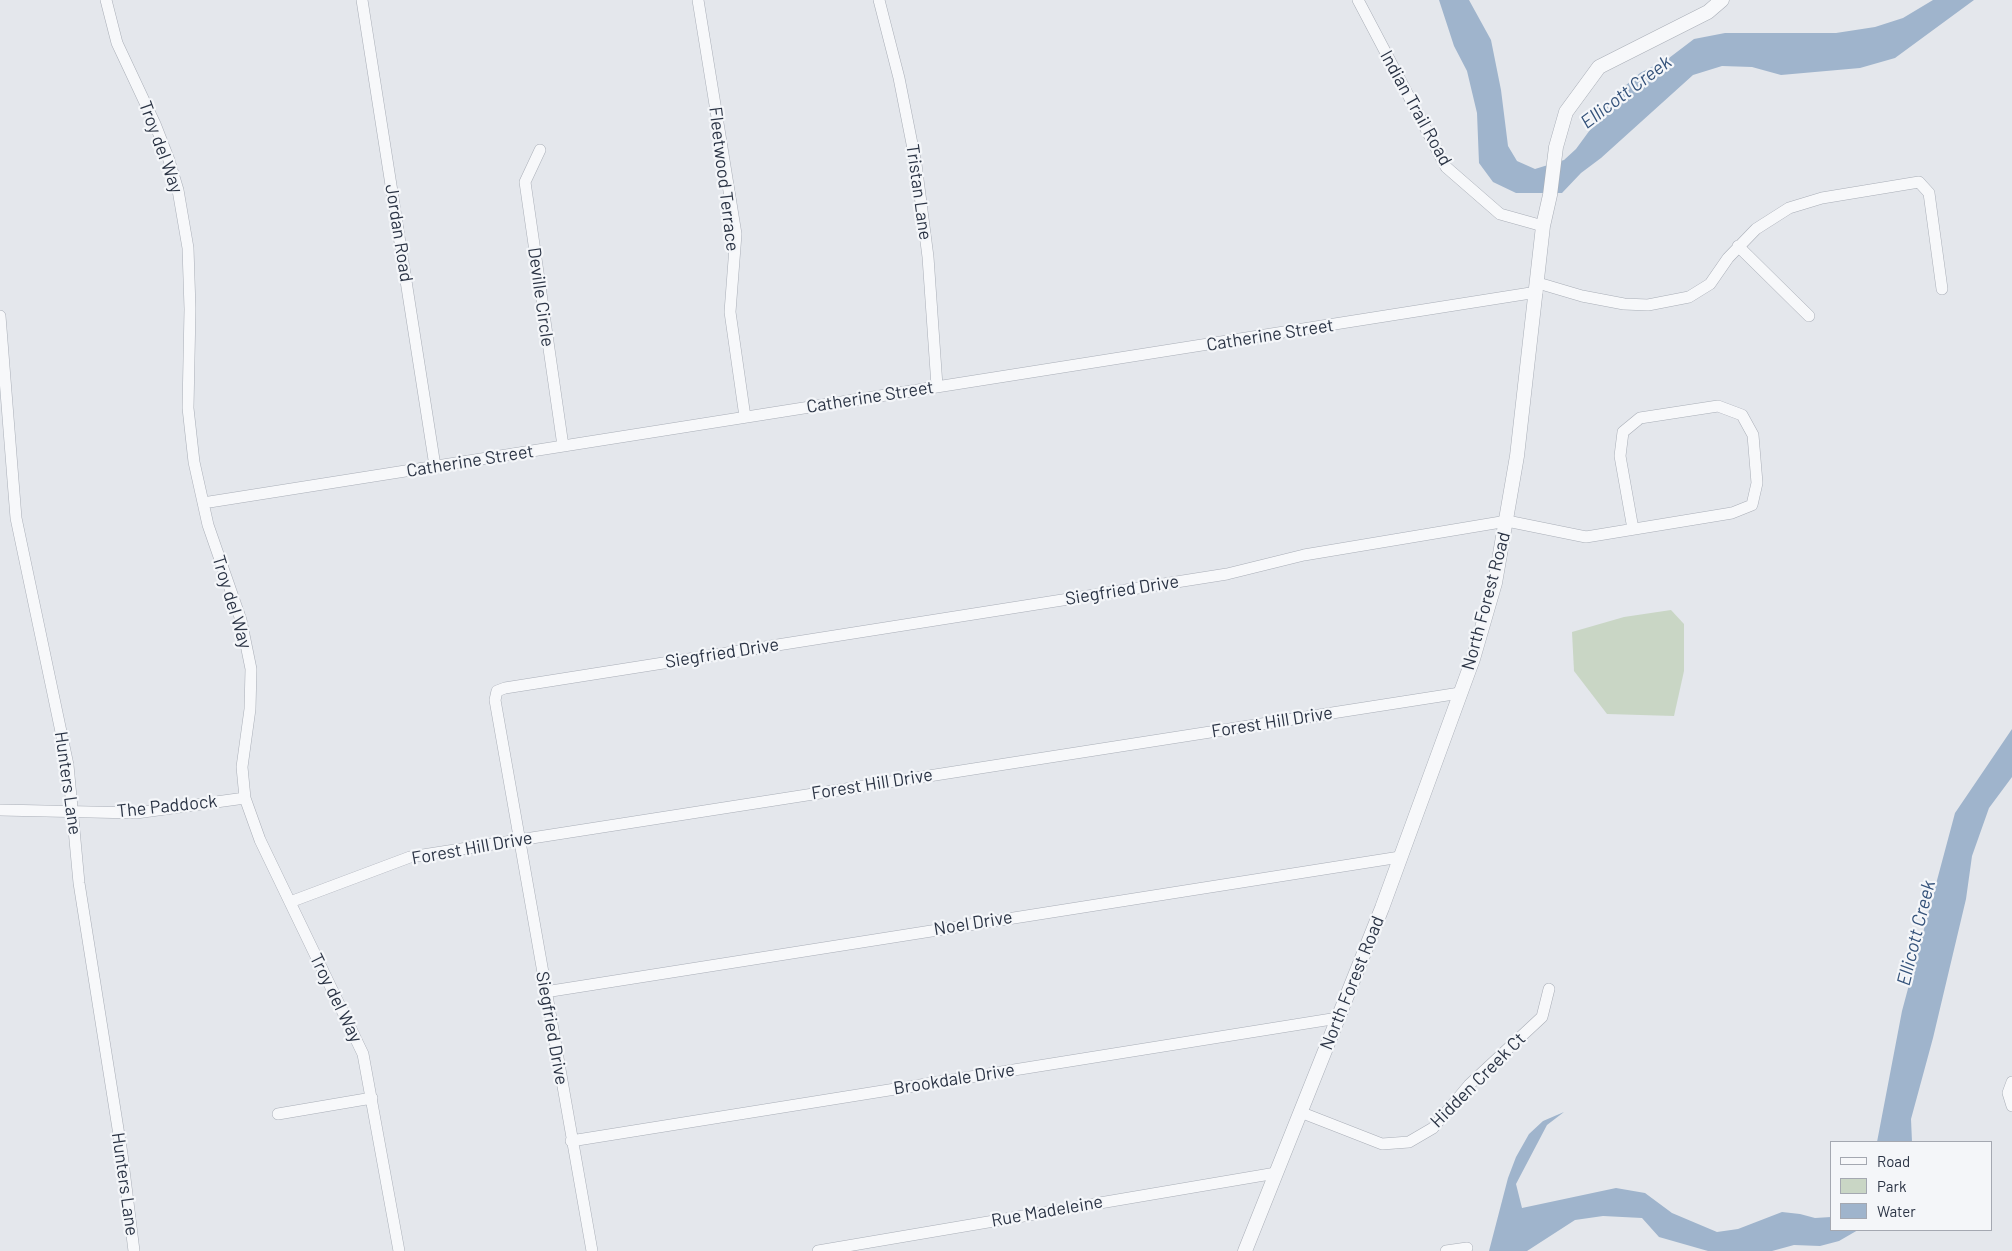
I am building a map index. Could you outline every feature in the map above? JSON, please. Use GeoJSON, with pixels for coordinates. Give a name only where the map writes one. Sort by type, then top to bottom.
{"type":"FeatureCollection","features":[{"type":"Feature","properties":{"kind":"street","name":"Troy del Way"},"geometry":{"type":"LineString","coordinates":[[106,0],[117,43],[158,129],[178,190],[188,248],[190,278],[187,375],[190,435],[203,503],[221,564],[241,620],[251,669],[250,709],[242,767],[245,798],[256,833],[363,1054],[399,1251]]}},
{"type":"Feature","properties":{"kind":"street","name":"Jordan Road"},"geometry":{"type":"LineString","coordinates":[[362,0],[435,466]]}},
{"type":"Feature","properties":{"kind":"street","name":"Fleetwood Terrace"},"geometry":{"type":"LineString","coordinates":[[698,0],[736,234],[730,312],[745,417]]}},
{"type":"Feature","properties":{"kind":"street","name":"Tristan Lane"},"geometry":{"type":"LineString","coordinates":[[879,0],[901,87],[918,172],[928,257],[937,386]]}},
{"type":"Feature","properties":{"kind":"street","name":"Indian Trail Road"},"geometry":{"type":"LineString","coordinates":[[1358,0],[1446,167],[1500,214],[1543,226]]}},
{"type":"Feature","properties":{"kind":"street","name":"North Forest Road"},"geometry":{"type":"LineString","coordinates":[[1245,1251],[1400,857],[1460,693],[1494,583],[1507,521],[1517,456],[1543,226],[1550,195],[1556,147],[1566,112],[1599,67],[1708,12],[1722,0]]}},
{"type":"Feature","properties":{"kind":"street","name":"Deville Circle"},"geometry":{"type":"LineString","coordinates":[[540,150],[525,182],[563,446]]}},
{"type":"Feature","properties":{"kind":"street"},"geometry":{"type":"LineString","coordinates":[[1537,288],[1606,302],[1648,305],[1689,297],[1699,293],[1710,284],[1738,246],[1772,217],[1808,202],[1919,182],[1929,193],[1942,289]]}},
{"type":"Feature","properties":{"kind":"street"},"geometry":{"type":"LineString","coordinates":[[1738,246],[1809,316]]}},
{"type":"Feature","properties":{"kind":"street","name":"Catherine Street"},"geometry":{"type":"LineString","coordinates":[[203,503],[1537,288]]}},
{"type":"Feature","properties":{"kind":"street","name":"Hunters Lane"},"geometry":{"type":"LineString","coordinates":[[0,316],[16,518],[68,765],[74,812],[78,883],[122,1154],[134,1251]]}},
{"type":"Feature","properties":{"kind":"street"},"geometry":{"type":"LineString","coordinates":[[1507,521],[1586,537],[1633,530],[1732,514],[1752,505],[1757,483],[1753,436],[1742,415],[1718,406],[1640,418],[1623,432],[1620,456],[1633,530]]}},
{"type":"Feature","properties":{"kind":"street","name":"Siegfried Drive"},"geometry":{"type":"LineString","coordinates":[[592,1251],[495,700],[497,691],[505,688],[1227,574],[1304,555],[1507,521]]}},
{"type":"Feature","properties":{"kind":"street","name":"Forest Hill Drive"},"geometry":{"type":"LineString","coordinates":[[290,902],[410,857],[1460,693]]}},
{"type":"Feature","properties":{"kind":"street","name":"The Paddock"},"geometry":{"type":"LineString","coordinates":[[0,810],[136,813],[245,798]]}},
{"type":"Feature","properties":{"kind":"street","name":"Noel Drive"},"geometry":{"type":"LineString","coordinates":[[545,992],[1400,857]]}},
{"type":"Feature","properties":{"kind":"street","name":"Hidden Creek Ct"},"geometry":{"type":"LineString","coordinates":[[1300,1112],[1382,1144],[1409,1142],[1433,1128],[1469,1084],[1542,1017],[1549,989]]}},
{"type":"Feature","properties":{"kind":"street","name":"Brookdale Drive"},"geometry":{"type":"LineString","coordinates":[[572,1142],[1338,1018]]}},
{"type":"Feature","properties":{"kind":"street"},"geometry":{"type":"LineString","coordinates":[[2012,1082],[2008,1093],[2012,1106]]}},
{"type":"Feature","properties":{"kind":"street"},"geometry":{"type":"LineString","coordinates":[[278,1114],[372,1098]]}},
{"type":"Feature","properties":{"kind":"street","name":"Rue Madeleine"},"geometry":{"type":"LineString","coordinates":[[818,1251],[1276,1173]]}},
{"type":"Feature","properties":{"kind":"street"},"geometry":{"type":"LineString","coordinates":[[1446,1251],[1467,1248]]}},
{"type":"Feature","properties":{"kind":"green space"},"geometry":{"type":"Polygon","coordinates":[[[1671,610],[1684,624],[1684,671],[1674,716],[1607,714],[1574,671],[1572,632],[1624,617],[1671,610]]]}},
{"type":"Feature","properties":{"kind":"water","name":"Ellicott Creek"},"geometry":{"type":"Polygon","coordinates":[[[1439,0],[1469,0],[1491,40],[1501,90],[1508,146],[1517,161],[1535,169],[1564,160],[1576,149],[1617,93],[1640,73],[1669,58],[1694,39],[1725,33],[1836,33],[1875,27],[1903,18],[1933,0],[1974,0],[1895,58],[1860,68],[1781,75],[1752,67],[1722,66],[1693,75],[1601,158],[1581,173],[1562,193],[1516,193],[1493,182],[1479,163],[1477,113],[1467,71],[1454,46],[1439,0]]]}},
{"type":"Feature","properties":{"kind":"water"},"geometry":{"type":"Polygon","coordinates":[[[2012,729],[2012,777],[1989,808],[1972,856],[1966,899],[1933,1038],[1911,1119],[1912,1141],[1877,1141],[1902,1011],[1955,813],[2012,729]]]}},
{"type":"Feature","properties":{"kind":"water"},"geometry":{"type":"Polygon","coordinates":[[[1564,1112],[1547,1125],[1516,1184],[1522,1208],[1616,1188],[1645,1193],[1672,1213],[1717,1232],[1738,1229],[1782,1212],[1815,1218],[1830,1217],[1830,1231],[1856,1231],[1839,1241],[1820,1246],[1794,1245],[1772,1251],[1708,1251],[1659,1237],[1642,1218],[1603,1216],[1575,1220],[1527,1251],[1489,1251],[1508,1178],[1516,1157],[1529,1134],[1543,1121],[1564,1112]]]}}]}
